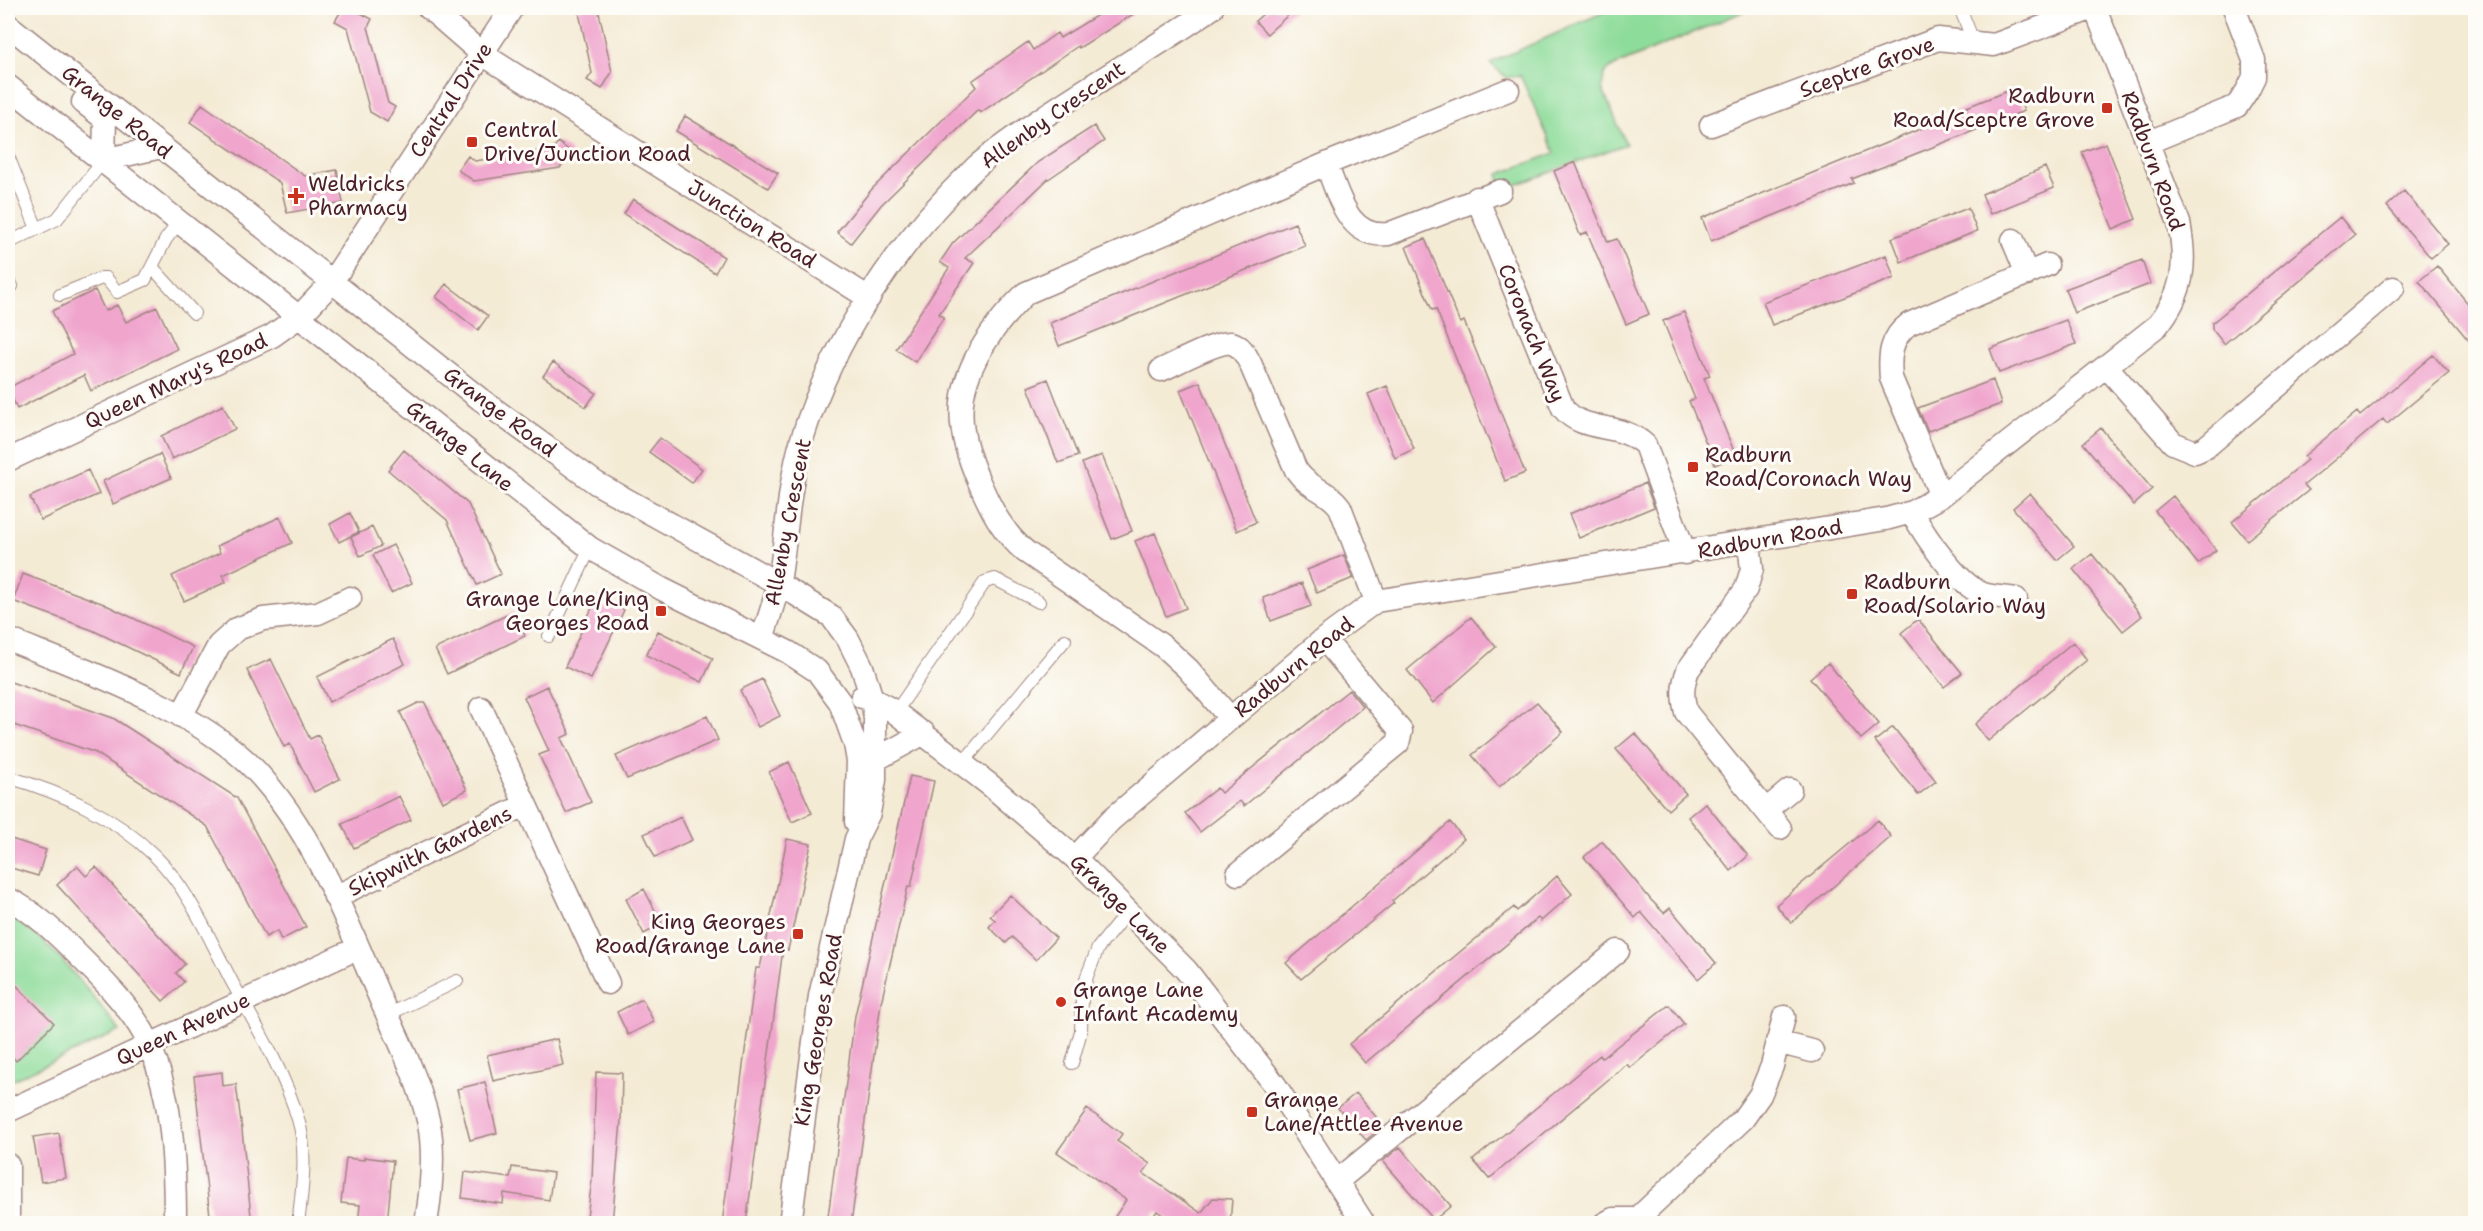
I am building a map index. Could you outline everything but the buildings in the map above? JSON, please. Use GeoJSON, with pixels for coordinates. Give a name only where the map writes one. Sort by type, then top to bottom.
{"type":"FeatureCollection","features":[{"type":"Feature","properties":{"kind":"street","name":"Junction Road"},"geometry":{"type":"LineString","coordinates":[[429,8],[482,54],[869,298]]}},
{"type":"Feature","properties":{"kind":"street","name":"Central Drive"},"geometry":{"type":"LineString","coordinates":[[332,283],[512,8]]}},
{"type":"Feature","properties":{"kind":"street","name":"Allenby Crescent"},"geometry":{"type":"LineString","coordinates":[[762,639],[779,584],[792,479],[802,440],[821,388],[843,340],[893,262],[930,216],[976,167],[1088,87],[1168,39],[1212,8]]}},
{"type":"Feature","properties":{"kind":"street","name":"Sceptre Grove"},"geometry":{"type":"LineString","coordinates":[[1711,125],[1938,39],[1994,45],[2094,8]]}},
{"type":"Feature","properties":{"kind":"street","name":"Radburn Road"},"geometry":{"type":"LineString","coordinates":[[1075,858],[1112,819],[1230,718],[1324,639],[1376,601],[1749,543],[1886,519],[1912,512],[1941,496],[2157,326],[2172,308],[2180,283],[2184,255],[2179,223],[2149,142],[2094,8]]}},
{"type":"Feature","properties":{"kind":"street"},"geometry":{"type":"LineString","coordinates":[[2149,142],[2237,106],[2247,91],[2254,77],[2254,60],[2234,8]]}},
{"type":"Feature","properties":{"kind":"street","name":"Grange Road"},"geometry":{"type":"LineString","coordinates":[[8,25],[480,399],[596,483],[779,584],[831,616],[848,639],[858,658],[872,699],[867,761]]}},
{"type":"Feature","properties":{"kind":"street"},"geometry":{"type":"LineString","coordinates":[[40,51],[60,84],[105,119],[104,160],[161,147]]}},
{"type":"Feature","properties":{"kind":"street","name":"Grange Lane"},"geometry":{"type":"LineString","coordinates":[[8,86],[590,548],[662,589],[762,639],[817,671],[836,696],[867,761],[856,838]]}},
{"type":"Feature","properties":{"kind":"street"},"geometry":{"type":"LineString","coordinates":[[1230,718],[1188,669],[1164,647],[1007,537],[993,513],[972,465],[963,433],[962,403],[970,373],[1003,315],[1026,293],[1326,164],[1508,90]]}},
{"type":"Feature","properties":{"kind":"street"},"geometry":{"type":"LineString","coordinates":[[1326,164],[1347,214],[1361,231],[1374,236],[1388,234],[1500,191]]}},
{"type":"Feature","properties":{"kind":"street","name":"Coronach Way"},"geometry":{"type":"LineString","coordinates":[[1477,198],[1563,408],[1569,417],[1634,435],[1645,445],[1685,553]]}},
{"type":"Feature","properties":{"kind":"street"},"geometry":{"type":"LineString","coordinates":[[2013,240],[2027,274]]}},
{"type":"Feature","properties":{"kind":"street"},"geometry":{"type":"LineString","coordinates":[[1941,496],[1891,378],[1889,358],[1893,344],[1899,332],[1909,324],[2048,265]]}},
{"type":"Feature","properties":{"kind":"street","name":"Queen Mary's Road"},"geometry":{"type":"LineString","coordinates":[[8,460],[272,336],[300,316],[332,283]]}},
{"type":"Feature","properties":{"kind":"street"},"geometry":{"type":"LineString","coordinates":[[2107,367],[2173,443],[2195,452],[2206,447],[2394,288]]}},
{"type":"Feature","properties":{"kind":"street"},"geometry":{"type":"LineString","coordinates":[[1161,370],[1230,343],[1244,353],[1296,470],[1306,484],[1333,497],[1340,507],[1376,601]]}},
{"type":"Feature","properties":{"kind":"street"},"geometry":{"type":"LineString","coordinates":[[1912,512],[1921,530],[1961,578],[1983,594],[2016,599]]}},
{"type":"Feature","properties":{"kind":"street"},"geometry":{"type":"LineString","coordinates":[[1749,543],[1752,569],[1746,589],[1688,670],[1683,683],[1682,697],[1686,712],[1780,828]]}},
{"type":"Feature","properties":{"kind":"street"},"geometry":{"type":"LineString","coordinates":[[181,716],[219,645],[237,629],[263,619],[318,613],[350,598]]}},
{"type":"Feature","properties":{"kind":"street"},"geometry":{"type":"LineString","coordinates":[[8,639],[87,670],[181,716],[255,770],[287,811],[335,897],[415,1079],[429,1125],[431,1158],[426,1224]]}},
{"type":"Feature","properties":{"kind":"street"},"geometry":{"type":"LineString","coordinates":[[1238,874],[1398,743],[1402,737],[1401,731],[1324,639]]}},
{"type":"Feature","properties":{"kind":"street","name":"Grange Lane"},"geometry":{"type":"LineString","coordinates":[[836,696],[872,699],[895,713],[962,764],[1075,858],[1186,970],[1275,1085],[1364,1224]]}},
{"type":"Feature","properties":{"kind":"street","name":"Skipwith Gardens"},"geometry":{"type":"LineString","coordinates":[[482,708],[608,983]]}},
{"type":"Feature","properties":{"kind":"street"},"geometry":{"type":"LineString","coordinates":[[867,761],[924,734]]}},
{"type":"Feature","properties":{"kind":"street"},"geometry":{"type":"LineString","coordinates":[[1766,810],[1790,790]]}},
{"type":"Feature","properties":{"kind":"street","name":"Skipwith Gardens"},"geometry":{"type":"LineString","coordinates":[[335,897],[525,805]]}},
{"type":"Feature","properties":{"kind":"street","name":"King Georges Road"},"geometry":{"type":"LineString","coordinates":[[790,1224],[820,996],[856,838]]}},
{"type":"Feature","properties":{"kind":"street"},"geometry":{"type":"LineString","coordinates":[[8,899],[23,906],[52,930],[102,979],[141,1029],[149,1044],[161,1083],[172,1142],[175,1224]]}},
{"type":"Feature","properties":{"kind":"street","name":"Queen Avenue"},"geometry":{"type":"LineString","coordinates":[[8,1111],[358,948]]}},
{"type":"Feature","properties":{"kind":"street"},"geometry":{"type":"LineString","coordinates":[[1336,1182],[1618,951]]}},
{"type":"Feature","properties":{"kind":"street"},"geometry":{"type":"LineString","coordinates":[[1604,1224],[1613,1219],[1637,1219],[1743,1119],[1760,1095],[1784,1017]]}},
{"type":"Feature","properties":{"kind":"street"},"geometry":{"type":"LineString","coordinates":[[1778,1042],[1812,1051]]}},
{"type":"Feature","properties":{"kind":"street"},"geometry":{"type":"LineString","coordinates":[[8,1165],[8,1216]]}},
{"type":"Feature","properties":{"kind":"lane"},"geometry":{"type":"LineString","coordinates":[[1960,8],[1974,43]]}},
{"type":"Feature","properties":{"kind":"lane"},"geometry":{"type":"LineString","coordinates":[[8,156],[37,229]]}},
{"type":"Feature","properties":{"kind":"lane"},"geometry":{"type":"LineString","coordinates":[[8,243],[57,219],[104,160]]}},
{"type":"Feature","properties":{"kind":"lane"},"geometry":{"type":"LineString","coordinates":[[60,295],[104,278],[120,292],[145,280],[166,238],[180,221]]}},
{"type":"Feature","properties":{"kind":"lane"},"geometry":{"type":"LineString","coordinates":[[153,268],[194,313]]}},
{"type":"Feature","properties":{"kind":"lane"},"geometry":{"type":"LineString","coordinates":[[549,636],[590,548]]}},
{"type":"Feature","properties":{"kind":"lane"},"geometry":{"type":"LineString","coordinates":[[895,713],[985,582],[995,579],[1039,602]]}},
{"type":"Feature","properties":{"kind":"lane"},"geometry":{"type":"LineString","coordinates":[[962,764],[1065,639]]}},
{"type":"Feature","properties":{"kind":"lane"},"geometry":{"type":"LineString","coordinates":[[8,777],[52,790],[89,808],[122,828],[156,856],[192,906],[284,1082],[299,1121],[303,1158],[298,1224]]}},
{"type":"Feature","properties":{"kind":"lane"},"geometry":{"type":"LineString","coordinates":[[1072,1063],[1081,1031],[1082,996],[1087,976],[1098,948],[1128,911]]}},
{"type":"Feature","properties":{"kind":"lane"},"geometry":{"type":"LineString","coordinates":[[387,1015],[457,981]]}},
{"type":"Feature","properties":{"kind":"green space"},"geometry":{"type":"Polygon","coordinates":[[[1613,8],[1752,8],[1614,66],[1604,74],[1602,88],[1626,144],[1500,191],[1499,174],[1555,153],[1520,75],[1507,78],[1490,63],[1613,8]]]}},
{"type":"Feature","properties":{"kind":"green space"},"geometry":{"type":"Polygon","coordinates":[[[8,916],[22,924],[53,951],[83,984],[120,1031],[8,1082],[8,916]]]}},
{"type":"Feature","properties":{"kind":"place","name":"Radburn Road/Sceptre Grove"},"geometry":{"type":"Point","coordinates":[2107,108]}},
{"type":"Feature","properties":{"kind":"place","name":"Central Drive/Junction Road"},"geometry":{"type":"Point","coordinates":[472,142]}},
{"type":"Feature","properties":{"kind":"place","name":"Weldricks Pharmacy"},"geometry":{"type":"Point","coordinates":[296,196]}},
{"type":"Feature","properties":{"kind":"place","name":"Radburn Road/Coronach Way"},"geometry":{"type":"Point","coordinates":[1693,467]}},
{"type":"Feature","properties":{"kind":"place","name":"Radburn Road/Solario Way"},"geometry":{"type":"Point","coordinates":[1852,594]}},
{"type":"Feature","properties":{"kind":"place","name":"Grange Lane/King Georges Road"},"geometry":{"type":"Point","coordinates":[661,611]}},
{"type":"Feature","properties":{"kind":"place","name":"King Georges Road/Grange Lane"},"geometry":{"type":"Point","coordinates":[798,934]}},
{"type":"Feature","properties":{"kind":"place","name":"Grange Lane Infant Academy"},"geometry":{"type":"Point","coordinates":[1061,1002]}},
{"type":"Feature","properties":{"kind":"place","name":"Grange Lane/Attlee Avenue"},"geometry":{"type":"Point","coordinates":[1252,1112]}}]}
